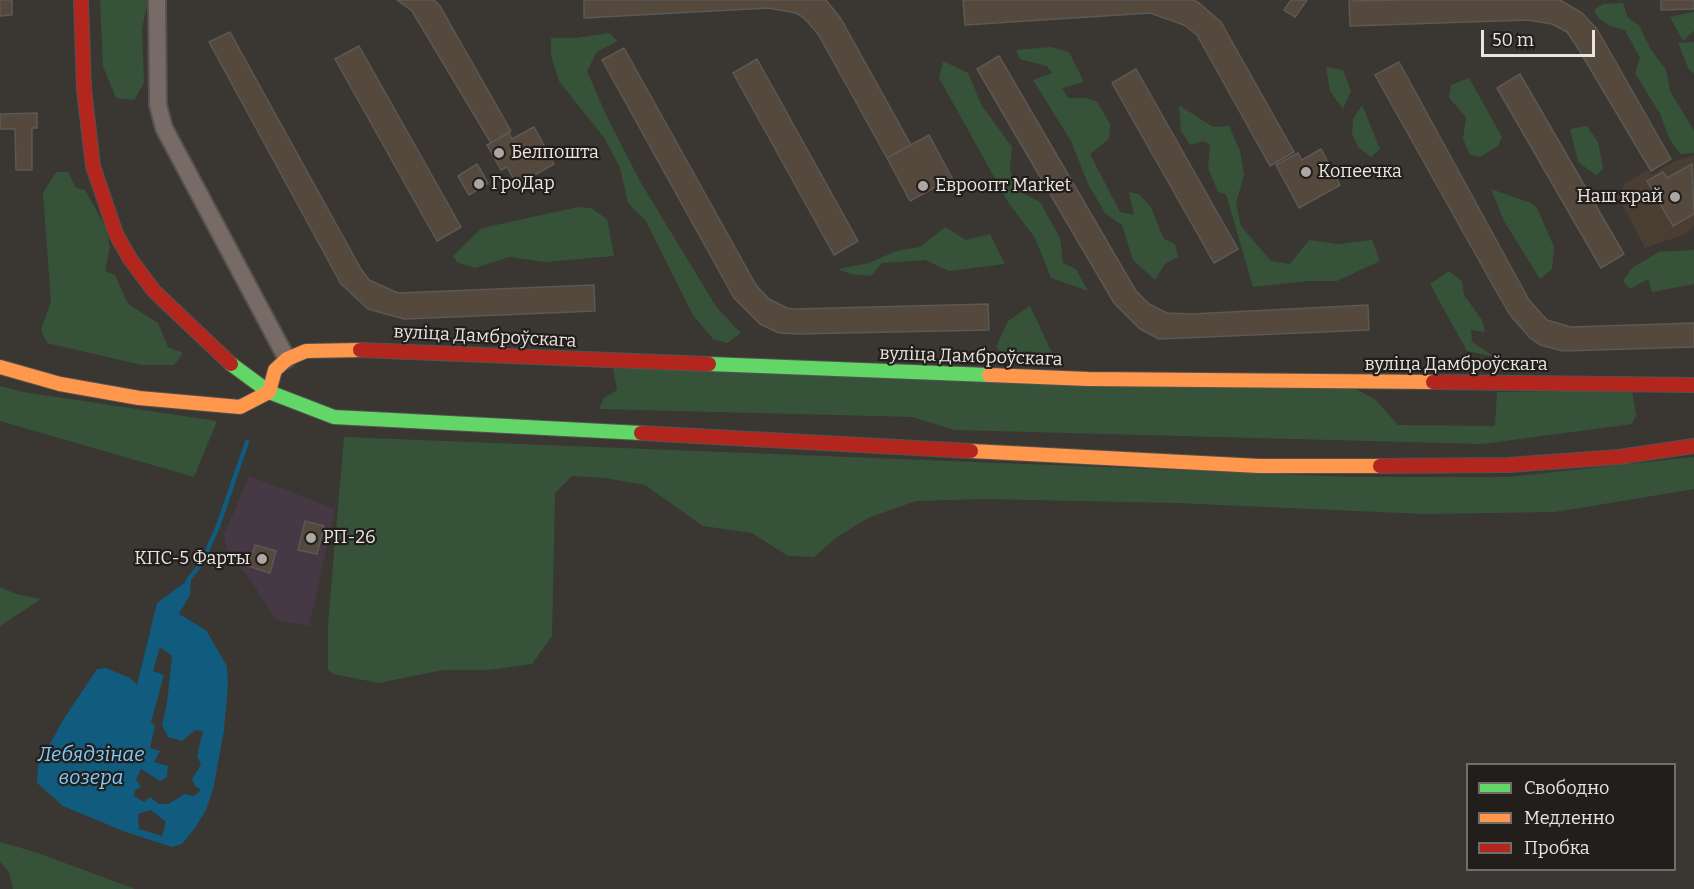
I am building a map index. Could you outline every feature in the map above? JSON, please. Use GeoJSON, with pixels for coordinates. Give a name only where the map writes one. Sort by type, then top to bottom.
{"type":"FeatureCollection","features":[{"type":"Feature","properties":{"kind":"main road"},"geometry":{"type":"LineString","coordinates":[[81,0],[84,89],[93,166],[116,234],[130,259],[154,291],[210,347],[268,392],[341,418],[1259,466],[1508,465],[1619,457],[1694,446]]}},
{"type":"Feature","properties":{"kind":"main road","name":"вуліца Дамброўскага"},"geometry":{"type":"LineString","coordinates":[[287,359],[306,351],[347,349],[1088,379],[1694,385]]}},
{"type":"Feature","properties":{"kind":"main road"},"geometry":{"type":"LineString","coordinates":[[0,367],[60,384],[150,399],[240,407],[268,392],[275,370],[287,359]]}},
{"type":"Feature","properties":{"kind":"street"},"geometry":{"type":"LineString","coordinates":[[157,0],[158,105],[162,122],[287,359]]}},
{"type":"Feature","properties":{"kind":"shaded area"},"geometry":{"type":"Polygon","coordinates":[[[1694,155],[1694,226],[1686,234],[1645,248],[1619,198],[1624,184],[1648,170],[1652,175],[1673,162],[1694,155]]]}},
{"type":"Feature","properties":{"kind":"shaded area"},"geometry":{"type":"Polygon","coordinates":[[[249,476],[335,509],[309,626],[275,619],[250,579],[229,557],[224,535],[249,476]]]}},
{"type":"Feature","properties":{"kind":"green space"},"geometry":{"type":"Polygon","coordinates":[[[100,0],[148,0],[142,29],[144,83],[134,100],[116,98],[103,66],[100,0]]]}},
{"type":"Feature","properties":{"kind":"green space"},"geometry":{"type":"Polygon","coordinates":[[[1623,3],[1628,18],[1639,25],[1650,48],[1666,70],[1670,91],[1694,131],[1694,153],[1680,154],[1669,138],[1660,114],[1635,73],[1640,58],[1625,30],[1610,26],[1598,18],[1594,10],[1603,4],[1623,3]]]}},
{"type":"Feature","properties":{"kind":"green space"},"geometry":{"type":"Polygon","coordinates":[[[1694,12],[1694,31],[1683,41],[1670,17],[1694,12]]]}},
{"type":"Feature","properties":{"kind":"green space"},"geometry":{"type":"Polygon","coordinates":[[[610,33],[617,41],[597,52],[587,71],[607,117],[641,183],[717,308],[741,333],[727,343],[713,339],[693,315],[646,221],[628,203],[620,168],[605,139],[559,81],[551,56],[551,38],[576,38],[610,33]]]}},
{"type":"Feature","properties":{"kind":"green space"},"geometry":{"type":"Polygon","coordinates":[[[1694,42],[1694,73],[1689,70],[1678,43],[1694,42]]]}},
{"type":"Feature","properties":{"kind":"green space"},"geometry":{"type":"Polygon","coordinates":[[[1051,47],[1069,52],[1084,82],[1062,88],[1068,98],[1086,98],[1097,102],[1110,124],[1109,139],[1090,154],[1120,212],[1134,215],[1129,192],[1139,194],[1151,207],[1164,239],[1175,244],[1178,257],[1165,264],[1155,280],[1133,260],[1122,225],[1105,213],[1088,184],[1071,141],[1033,80],[1052,73],[1047,66],[1020,59],[1016,50],[1051,47]]]}},
{"type":"Feature","properties":{"kind":"green space"},"geometry":{"type":"Polygon","coordinates":[[[943,61],[968,73],[982,106],[1012,147],[1010,167],[1014,188],[1040,202],[1060,238],[1063,263],[1076,269],[1088,291],[1051,278],[1035,238],[1008,202],[939,78],[943,61]]]}},
{"type":"Feature","properties":{"kind":"green space"},"geometry":{"type":"Polygon","coordinates":[[[1326,67],[1343,70],[1351,91],[1343,109],[1330,91],[1326,67]]]}},
{"type":"Feature","properties":{"kind":"green space"},"geometry":{"type":"Polygon","coordinates":[[[1469,78],[1502,137],[1498,146],[1480,157],[1470,155],[1463,139],[1466,117],[1449,98],[1451,85],[1469,78]]]}},
{"type":"Feature","properties":{"kind":"green space"},"geometry":{"type":"Polygon","coordinates":[[[1179,105],[1213,127],[1229,126],[1240,151],[1244,175],[1236,203],[1241,226],[1271,261],[1290,264],[1309,240],[1338,244],[1372,240],[1380,261],[1337,281],[1308,281],[1253,287],[1226,194],[1218,192],[1208,168],[1210,144],[1203,141],[1190,145],[1181,131],[1179,105]]]}},
{"type":"Feature","properties":{"kind":"green space"},"geometry":{"type":"Polygon","coordinates":[[[1362,105],[1380,149],[1371,157],[1358,147],[1352,134],[1353,119],[1362,105]]]}},
{"type":"Feature","properties":{"kind":"green space"},"geometry":{"type":"Polygon","coordinates":[[[1587,126],[1598,142],[1603,168],[1597,176],[1578,162],[1570,129],[1587,126]]]}},
{"type":"Feature","properties":{"kind":"green space"},"geometry":{"type":"Polygon","coordinates":[[[56,172],[68,172],[76,188],[85,190],[106,228],[110,247],[105,271],[115,275],[128,304],[158,323],[168,347],[183,353],[174,365],[142,365],[47,343],[41,330],[51,301],[43,193],[56,172]]]}},
{"type":"Feature","properties":{"kind":"green space"},"geometry":{"type":"Polygon","coordinates":[[[1491,189],[1531,203],[1537,208],[1554,247],[1552,269],[1540,279],[1504,221],[1491,189]]]}},
{"type":"Feature","properties":{"kind":"green space"},"geometry":{"type":"Polygon","coordinates":[[[578,207],[591,208],[607,219],[614,256],[545,262],[509,257],[475,268],[457,262],[453,256],[482,228],[578,207]]]}},
{"type":"Feature","properties":{"kind":"green space"},"geometry":{"type":"Polygon","coordinates":[[[945,227],[966,240],[990,234],[1005,264],[949,271],[925,260],[882,263],[871,276],[850,274],[838,269],[869,263],[896,251],[920,247],[945,227]]]}},
{"type":"Feature","properties":{"kind":"green space"},"geometry":{"type":"Polygon","coordinates":[[[1694,250],[1694,284],[1652,292],[1648,279],[1630,289],[1623,281],[1632,268],[1659,252],[1694,250]]]}},
{"type":"Feature","properties":{"kind":"green space"},"geometry":{"type":"Polygon","coordinates":[[[1449,271],[1462,281],[1464,295],[1482,320],[1485,332],[1471,330],[1472,342],[1495,357],[1467,351],[1430,284],[1449,271]]]}},
{"type":"Feature","properties":{"kind":"green space"},"geometry":{"type":"Polygon","coordinates":[[[1030,306],[1053,355],[1027,351],[1004,355],[996,347],[1008,321],[1030,306]]]}},
{"type":"Feature","properties":{"kind":"green space"},"geometry":{"type":"Polygon","coordinates":[[[613,368],[1354,388],[1376,400],[1398,425],[1495,426],[1497,392],[1632,390],[1636,415],[1632,424],[1482,444],[955,430],[912,417],[599,409],[604,398],[617,390],[613,368]]]}},
{"type":"Feature","properties":{"kind":"green space"},"geometry":{"type":"Polygon","coordinates":[[[0,386],[23,392],[217,421],[194,477],[0,421],[0,386]]]}},
{"type":"Feature","properties":{"kind":"green space"},"geometry":{"type":"Polygon","coordinates":[[[344,437],[1354,477],[1508,477],[1694,457],[1694,489],[1555,512],[1424,514],[1176,503],[984,499],[916,501],[868,518],[837,537],[814,557],[788,556],[752,533],[703,526],[645,485],[605,478],[572,476],[555,493],[552,636],[532,664],[489,670],[443,670],[379,683],[333,674],[328,670],[328,624],[344,437]]]}},
{"type":"Feature","properties":{"kind":"green space"},"geometry":{"type":"Polygon","coordinates":[[[0,587],[16,594],[41,599],[0,626],[0,587]]]}},
{"type":"Feature","properties":{"kind":"green space"},"geometry":{"type":"Polygon","coordinates":[[[0,842],[35,852],[135,889],[13,889],[9,872],[0,862],[0,842]]]}},
{"type":"Feature","properties":{"kind":"water","name":"Лебядзінае возера"},"geometry":{"type":"Polygon","coordinates":[[[191,578],[190,595],[179,614],[206,630],[227,666],[228,685],[224,730],[213,790],[206,810],[195,828],[182,844],[172,847],[123,831],[63,806],[37,783],[38,766],[63,720],[97,669],[106,668],[130,678],[137,685],[157,603],[191,578]],[[160,647],[153,671],[164,675],[151,722],[155,726],[150,748],[160,751],[154,762],[168,766],[167,777],[160,781],[141,769],[136,780],[141,787],[135,790],[134,796],[144,802],[150,797],[159,804],[168,804],[185,794],[194,796],[201,790],[195,786],[192,779],[201,765],[197,756],[203,731],[195,730],[182,741],[168,737],[162,725],[172,656],[160,647]],[[151,810],[138,814],[139,829],[162,836],[166,822],[151,810]]]}},
{"type":"Feature","properties":{"kind":"building"},"geometry":{"type":"Polygon","coordinates":[[[0,0],[12,0],[12,15],[0,16],[0,0]]]}},
{"type":"Feature","properties":{"kind":"building"},"geometry":{"type":"Polygon","coordinates":[[[397,0],[434,0],[440,6],[511,131],[491,143],[412,11],[397,0]]]}},
{"type":"Feature","properties":{"kind":"building"},"geometry":{"type":"Polygon","coordinates":[[[584,0],[826,0],[841,19],[911,145],[887,158],[818,34],[804,18],[796,13],[768,8],[584,18],[584,0]]]}},
{"type":"Feature","properties":{"kind":"building"},"geometry":{"type":"Polygon","coordinates":[[[963,0],[1193,0],[1221,22],[1294,152],[1270,166],[1197,35],[1184,25],[1150,13],[965,25],[963,0]]]}},
{"type":"Feature","properties":{"kind":"building"},"geometry":{"type":"Polygon","coordinates":[[[1291,0],[1307,0],[1295,17],[1284,10],[1291,0]]]}},
{"type":"Feature","properties":{"kind":"building"},"geometry":{"type":"Polygon","coordinates":[[[1560,0],[1582,13],[1597,29],[1671,159],[1651,171],[1567,32],[1552,24],[1528,20],[1350,26],[1349,1],[1560,0]]]}},
{"type":"Feature","properties":{"kind":"building"},"geometry":{"type":"Polygon","coordinates":[[[1661,0],[1694,0],[1694,9],[1661,10],[1661,0]]]}},
{"type":"Feature","properties":{"kind":"building"},"geometry":{"type":"Polygon","coordinates":[[[230,32],[369,280],[398,293],[594,285],[595,311],[404,319],[368,309],[341,284],[209,42],[230,32]]]}},
{"type":"Feature","properties":{"kind":"building"},"geometry":{"type":"Polygon","coordinates":[[[359,46],[461,227],[437,241],[335,59],[359,46]]]}},
{"type":"Feature","properties":{"kind":"building"},"geometry":{"type":"Polygon","coordinates":[[[624,48],[756,285],[769,299],[787,308],[795,309],[988,304],[989,330],[798,334],[779,333],[760,324],[734,298],[602,60],[624,48]]]}},
{"type":"Feature","properties":{"kind":"building"},"geometry":{"type":"Polygon","coordinates":[[[999,56],[1136,291],[1149,304],[1167,313],[1192,314],[1368,305],[1369,330],[1159,339],[1140,329],[1114,303],[977,69],[999,56]]]}},
{"type":"Feature","properties":{"kind":"building"},"geometry":{"type":"Polygon","coordinates":[[[757,59],[858,241],[834,255],[733,73],[757,59]]]}},
{"type":"Feature","properties":{"kind":"building"},"geometry":{"type":"Polygon","coordinates":[[[1399,62],[1529,300],[1547,320],[1571,327],[1694,323],[1694,347],[1563,351],[1540,345],[1530,338],[1510,315],[1375,75],[1399,62]]]}},
{"type":"Feature","properties":{"kind":"building"},"geometry":{"type":"Polygon","coordinates":[[[1136,69],[1238,249],[1214,263],[1112,83],[1136,69]]]}},
{"type":"Feature","properties":{"kind":"building"},"geometry":{"type":"Polygon","coordinates":[[[1520,74],[1624,254],[1601,268],[1497,88],[1520,74]]]}},
{"type":"Feature","properties":{"kind":"building"},"geometry":{"type":"Polygon","coordinates":[[[37,113],[37,128],[32,128],[32,170],[16,170],[15,129],[0,129],[0,114],[37,113]]]}},
{"type":"Feature","properties":{"kind":"building"},"geometry":{"type":"Polygon","coordinates":[[[534,127],[554,164],[517,185],[507,167],[501,170],[487,145],[509,133],[512,139],[534,127]]]}},
{"type":"Feature","properties":{"kind":"building"},"geometry":{"type":"Polygon","coordinates":[[[929,135],[952,178],[910,201],[887,158],[929,135]]]}},
{"type":"Feature","properties":{"kind":"building","name":"Копеечка"},"geometry":{"type":"Polygon","coordinates":[[[1321,149],[1340,185],[1299,208],[1276,165],[1298,153],[1302,160],[1321,149]]]}},
{"type":"Feature","properties":{"kind":"building"},"geometry":{"type":"Polygon","coordinates":[[[477,164],[488,183],[469,195],[458,176],[477,164]]]}},
{"type":"Feature","properties":{"kind":"building","name":"Наш край"},"geometry":{"type":"Polygon","coordinates":[[[1692,164],[1694,214],[1673,226],[1647,181],[1663,172],[1667,178],[1692,164]]]}},
{"type":"Feature","properties":{"kind":"building","name":"РП-26"},"geometry":{"type":"Polygon","coordinates":[[[305,521],[324,526],[317,554],[298,550],[305,521]]]}},
{"type":"Feature","properties":{"kind":"building","name":"КПС-5 Фарты"},"geometry":{"type":"Polygon","coordinates":[[[255,545],[276,551],[270,573],[248,566],[255,545]]]}},
{"type":"Feature","properties":{"kind":"waterway"},"geometry":{"type":"LineString","coordinates":[[187,582],[202,562],[218,526],[247,442]]}},
{"type":"Feature","properties":{"kind":"traffic: fast"},"geometry":{"type":"LineString","coordinates":[[231,364],[269,392],[334,417],[641,433]]}},
{"type":"Feature","properties":{"kind":"traffic: fast"},"geometry":{"type":"LineString","coordinates":[[709,364],[989,375]]}},
{"type":"Feature","properties":{"kind":"traffic: slow"},"geometry":{"type":"LineString","coordinates":[[0,367],[60,384],[139,398],[240,407],[269,392],[275,370],[287,359],[306,351],[360,350]]}},
{"type":"Feature","properties":{"kind":"traffic: slow"},"geometry":{"type":"LineString","coordinates":[[989,375],[1088,379],[1433,382]]}},
{"type":"Feature","properties":{"kind":"traffic: slow"},"geometry":{"type":"LineString","coordinates":[[971,451],[1259,466],[1380,466]]}},
{"type":"Feature","properties":{"kind":"traffic: jam"},"geometry":{"type":"LineString","coordinates":[[81,0],[84,89],[93,166],[116,234],[130,259],[154,291],[231,364]]}},
{"type":"Feature","properties":{"kind":"traffic: jam"},"geometry":{"type":"LineString","coordinates":[[360,350],[709,364]]}},
{"type":"Feature","properties":{"kind":"traffic: jam"},"geometry":{"type":"LineString","coordinates":[[1433,382],[1694,385]]}},
{"type":"Feature","properties":{"kind":"traffic: jam"},"geometry":{"type":"LineString","coordinates":[[641,433],[971,451]]}},
{"type":"Feature","properties":{"kind":"traffic: jam"},"geometry":{"type":"LineString","coordinates":[[1380,466],[1508,465],[1619,457],[1694,446]]}},
{"type":"Feature","properties":{"kind":"place","name":"Белпошта"},"geometry":{"type":"Point","coordinates":[499,153]}},
{"type":"Feature","properties":{"kind":"place","name":"Копеечка"},"geometry":{"type":"Point","coordinates":[1306,172]}},
{"type":"Feature","properties":{"kind":"place","name":"ГроДар"},"geometry":{"type":"Point","coordinates":[479,184]}},
{"type":"Feature","properties":{"kind":"place","name":"Евроопт Market"},"geometry":{"type":"Point","coordinates":[923,186]}},
{"type":"Feature","properties":{"kind":"place","name":"Наш край"},"geometry":{"type":"Point","coordinates":[1675,197]}},
{"type":"Feature","properties":{"kind":"place","name":"РП-26"},"geometry":{"type":"Point","coordinates":[311,538]}},
{"type":"Feature","properties":{"kind":"place","name":"КПС-5 Фарты"},"geometry":{"type":"Point","coordinates":[262,559]}}]}
